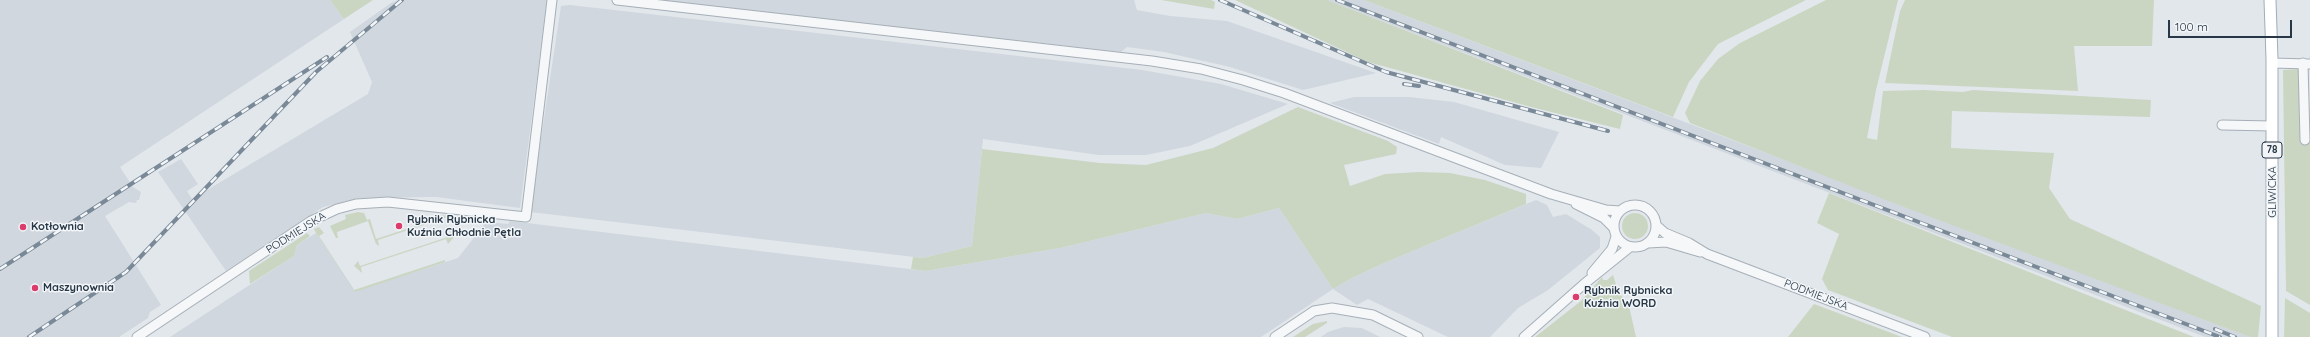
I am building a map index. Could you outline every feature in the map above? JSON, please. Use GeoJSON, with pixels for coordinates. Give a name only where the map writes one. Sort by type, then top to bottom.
{"type":"FeatureCollection","features":[{"type":"Feature","properties":{"kind":"main road","name":"GLIWICKA"},"geometry":{"type":"LineString","coordinates":[[2270,0],[2272,63],[2272,337]]}},
{"type":"Feature","properties":{"kind":"street","name":"PODMIEJSKA"},"geometry":{"type":"LineString","coordinates":[[137,337],[311,221],[337,209],[356,204],[388,202],[526,217],[552,0]]}},
{"type":"Feature","properties":{"kind":"street"},"geometry":{"type":"LineString","coordinates":[[617,0],[1152,61],[1201,69],[1279,91],[1569,201],[1604,218],[1613,227]]}},
{"type":"Feature","properties":{"kind":"street"},"geometry":{"type":"LineString","coordinates":[[2272,63],[2307,64],[2305,140]]}},
{"type":"Feature","properties":{"kind":"street"},"geometry":{"type":"LineString","coordinates":[[2222,125],[2272,126]]}},
{"type":"Feature","properties":{"kind":"street"},"geometry":{"type":"LineString","coordinates":[[1569,201],[1589,204],[1606,210],[1620,211]]}},
{"type":"Feature","properties":{"kind":"street"},"geometry":{"type":"LineString","coordinates":[[1631,205],[1643,206],[1652,214],[1656,225],[1654,235],[1648,243],[1641,246],[1630,247],[1622,243],[1616,237],[1613,227],[1614,220],[1620,211],[1631,205]]}},
{"type":"Feature","properties":{"kind":"street","name":"PODMIEJSKA"},"geometry":{"type":"LineString","coordinates":[[1656,225],[1665,233],[1707,254],[1925,337]]}},
{"type":"Feature","properties":{"kind":"street"},"geometry":{"type":"LineString","coordinates":[[1584,284],[1612,249],[1616,237]]}},
{"type":"Feature","properties":{"kind":"street","name":"PODMIEJSKA"},"geometry":{"type":"LineString","coordinates":[[1648,243],[1666,242],[1686,250],[1707,254]]}},
{"type":"Feature","properties":{"kind":"street"},"geometry":{"type":"LineString","coordinates":[[1524,337],[1584,284],[1630,247]]}},
{"type":"Feature","properties":{"kind":"street"},"geometry":{"type":"LineString","coordinates":[[1275,337],[1314,311],[1332,308],[1359,311],[1386,321],[1418,337]]}},
{"type":"Feature","properties":{"kind":"shaded area"},"geometry":{"type":"Polygon","coordinates":[[[0,0],[330,0],[344,19],[120,167],[133,187],[141,192],[139,200],[137,200],[136,203],[129,202],[105,216],[161,305],[150,312],[148,318],[119,337],[0,337],[0,0]]]}},
{"type":"Feature","properties":{"kind":"shaded area"},"geometry":{"type":"Polygon","coordinates":[[[398,0],[547,0],[520,208],[436,197],[360,198],[323,207],[226,271],[158,172],[181,159],[198,184],[187,191],[192,199],[368,94],[372,82],[350,32],[391,3],[398,0]]]}},
{"type":"Feature","properties":{"kind":"shaded area"},"geometry":{"type":"Polygon","coordinates":[[[655,0],[1134,0],[1137,10],[1170,16],[1227,21],[1376,73],[1303,90],[1230,67],[1164,52],[1127,47],[1121,52],[655,0]]]}},
{"type":"Feature","properties":{"kind":"shaded area"},"geometry":{"type":"Polygon","coordinates":[[[1327,0],[1364,0],[2250,337],[2205,337],[1327,0]]]}},
{"type":"Feature","properties":{"kind":"shaded area"},"geometry":{"type":"Polygon","coordinates":[[[570,5],[1142,70],[1221,84],[1288,104],[1190,146],[1146,155],[1099,155],[983,139],[972,246],[923,258],[530,212],[561,6],[570,5]]]}},
{"type":"Feature","properties":{"kind":"shaded area"},"geometry":{"type":"Polygon","coordinates":[[[1354,97],[1409,97],[1454,102],[1559,132],[1541,168],[1505,165],[1441,137],[1439,144],[1330,103],[1354,97]]]}},
{"type":"Feature","properties":{"kind":"shaded area"},"geometry":{"type":"Polygon","coordinates":[[[1536,200],[1547,205],[1553,217],[1566,214],[1592,230],[1600,237],[1600,248],[1548,290],[1518,308],[1490,337],[1448,337],[1368,299],[1357,305],[1333,289],[1384,263],[1536,200]]]}},
{"type":"Feature","properties":{"kind":"shaded area"},"geometry":{"type":"Polygon","coordinates":[[[1279,208],[1333,289],[1261,337],[170,337],[294,256],[297,245],[316,233],[355,291],[458,258],[486,222],[508,224],[510,221],[926,271],[1060,248],[1206,213],[1237,219],[1279,208]]]}},
{"type":"Feature","properties":{"kind":"shaded area"},"geometry":{"type":"Polygon","coordinates":[[[1344,327],[1362,328],[1380,337],[1321,337],[1328,332],[1344,327]]]}},
{"type":"Feature","properties":{"kind":"green space"},"geometry":{"type":"Polygon","coordinates":[[[330,0],[373,0],[344,19],[330,0]]]}},
{"type":"Feature","properties":{"kind":"green space"},"geometry":{"type":"Polygon","coordinates":[[[1161,0],[1211,0],[1215,2],[1214,9],[1161,0]]]}},
{"type":"Feature","properties":{"kind":"green space"},"geometry":{"type":"Polygon","coordinates":[[[1235,0],[1327,0],[1623,115],[1620,129],[1531,107],[1368,62],[1235,0]]]}},
{"type":"Feature","properties":{"kind":"green space"},"geometry":{"type":"Polygon","coordinates":[[[1364,0],[1806,0],[1718,44],[1689,82],[1673,117],[1364,0]]]}},
{"type":"Feature","properties":{"kind":"green space"},"geometry":{"type":"Polygon","coordinates":[[[1826,0],[1898,0],[1876,90],[1867,138],[1877,140],[1883,91],[1923,90],[1963,92],[1973,90],[2151,100],[2150,117],[1952,111],[1951,148],[2054,153],[2049,188],[2070,219],[2261,306],[2258,337],[2250,337],[1899,205],[1690,123],[1685,113],[1700,81],[1718,59],[1740,43],[1826,0]]]}},
{"type":"Feature","properties":{"kind":"green space"},"geometry":{"type":"Polygon","coordinates":[[[1905,0],[2154,0],[2152,46],[2074,46],[2078,91],[1885,83],[1900,11],[1905,0]]]}},
{"type":"Feature","properties":{"kind":"green space"},"geometry":{"type":"Polygon","coordinates":[[[2300,69],[2300,143],[2310,143],[2310,305],[2286,291],[2283,70],[2300,69]]]}},
{"type":"Feature","properties":{"kind":"green space"},"geometry":{"type":"Polygon","coordinates":[[[1298,107],[1388,141],[1397,147],[1396,154],[1344,165],[1350,186],[1385,174],[1419,172],[1450,173],[1485,180],[1526,194],[1526,204],[1384,263],[1333,289],[1279,208],[1237,219],[1206,213],[1060,248],[926,271],[911,269],[913,257],[923,258],[972,246],[982,149],[1100,163],[1146,165],[1213,148],[1298,107]]]}},
{"type":"Feature","properties":{"kind":"green space"},"geometry":{"type":"Polygon","coordinates":[[[1829,193],[2194,337],[1952,337],[1828,290],[1822,279],[1839,234],[1817,223],[1829,193]]]}},
{"type":"Feature","properties":{"kind":"green space"},"geometry":{"type":"Polygon","coordinates":[[[358,212],[364,213],[367,220],[370,219],[376,239],[437,219],[439,215],[451,216],[378,240],[379,246],[376,244],[368,221],[337,232],[338,238],[336,238],[330,226],[346,219],[345,215],[358,212]]]}},
{"type":"Feature","properties":{"kind":"green space"},"geometry":{"type":"Polygon","coordinates":[[[1635,213],[1644,217],[1648,226],[1644,235],[1635,239],[1626,235],[1622,226],[1626,217],[1635,213]]]}},
{"type":"Feature","properties":{"kind":"green space"},"geometry":{"type":"Polygon","coordinates":[[[319,227],[324,233],[319,236],[354,290],[445,260],[445,262],[355,292],[316,233],[314,229],[319,227]]]}},
{"type":"Feature","properties":{"kind":"green space"},"geometry":{"type":"Polygon","coordinates":[[[450,231],[456,235],[448,244],[446,239],[361,267],[362,273],[354,266],[358,261],[360,266],[451,236],[450,231]]]}},
{"type":"Feature","properties":{"kind":"green space"},"geometry":{"type":"Polygon","coordinates":[[[307,233],[310,236],[297,245],[294,256],[250,284],[249,271],[307,233]]]}},
{"type":"Feature","properties":{"kind":"green space"},"geometry":{"type":"Polygon","coordinates":[[[1613,275],[1618,291],[1629,306],[1636,337],[1535,337],[1581,301],[1602,277],[1603,280],[1607,280],[1613,275]]]}},
{"type":"Feature","properties":{"kind":"green space"},"geometry":{"type":"Polygon","coordinates":[[[2285,298],[2310,313],[2310,337],[2284,337],[2285,298]]]}},
{"type":"Feature","properties":{"kind":"green space"},"geometry":{"type":"Polygon","coordinates":[[[1814,304],[1902,337],[1788,337],[1814,304]]]}},
{"type":"Feature","properties":{"kind":"green space"},"geometry":{"type":"Polygon","coordinates":[[[1327,321],[1327,323],[1305,337],[1293,337],[1313,324],[1327,321]]]}},
{"type":"Feature","properties":{"kind":"railway"},"geometry":{"type":"LineString","coordinates":[[29,337],[126,272],[316,72],[402,0]]}},
{"type":"Feature","properties":{"kind":"railway"},"geometry":{"type":"LineString","coordinates":[[1220,0],[1386,72],[1608,131]]}},
{"type":"Feature","properties":{"kind":"railway"},"geometry":{"type":"LineString","coordinates":[[1337,0],[2220,337]]}},
{"type":"Feature","properties":{"kind":"railway"},"geometry":{"type":"LineString","coordinates":[[0,269],[327,57]]}},
{"type":"Feature","properties":{"kind":"railway"},"geometry":{"type":"LineString","coordinates":[[1404,84],[1419,86]]}},
{"type":"Feature","properties":{"kind":"railway"},"geometry":{"type":"LineString","coordinates":[[2215,329],[2235,337]]}},
{"type":"Feature","properties":{"kind":"place","name":"Rybnik Rybnicka Kuźnia Chłodnie Pętla"},"geometry":{"type":"Point","coordinates":[399,226]}},
{"type":"Feature","properties":{"kind":"place","name":"Kotłownia"},"geometry":{"type":"Point","coordinates":[23,227]}},
{"type":"Feature","properties":{"kind":"place","name":"Maszynownia"},"geometry":{"type":"Point","coordinates":[35,288]}},
{"type":"Feature","properties":{"kind":"place","name":"Rybnik Rybnicka Kuźnia WORD"},"geometry":{"type":"Point","coordinates":[1576,297]}}]}
